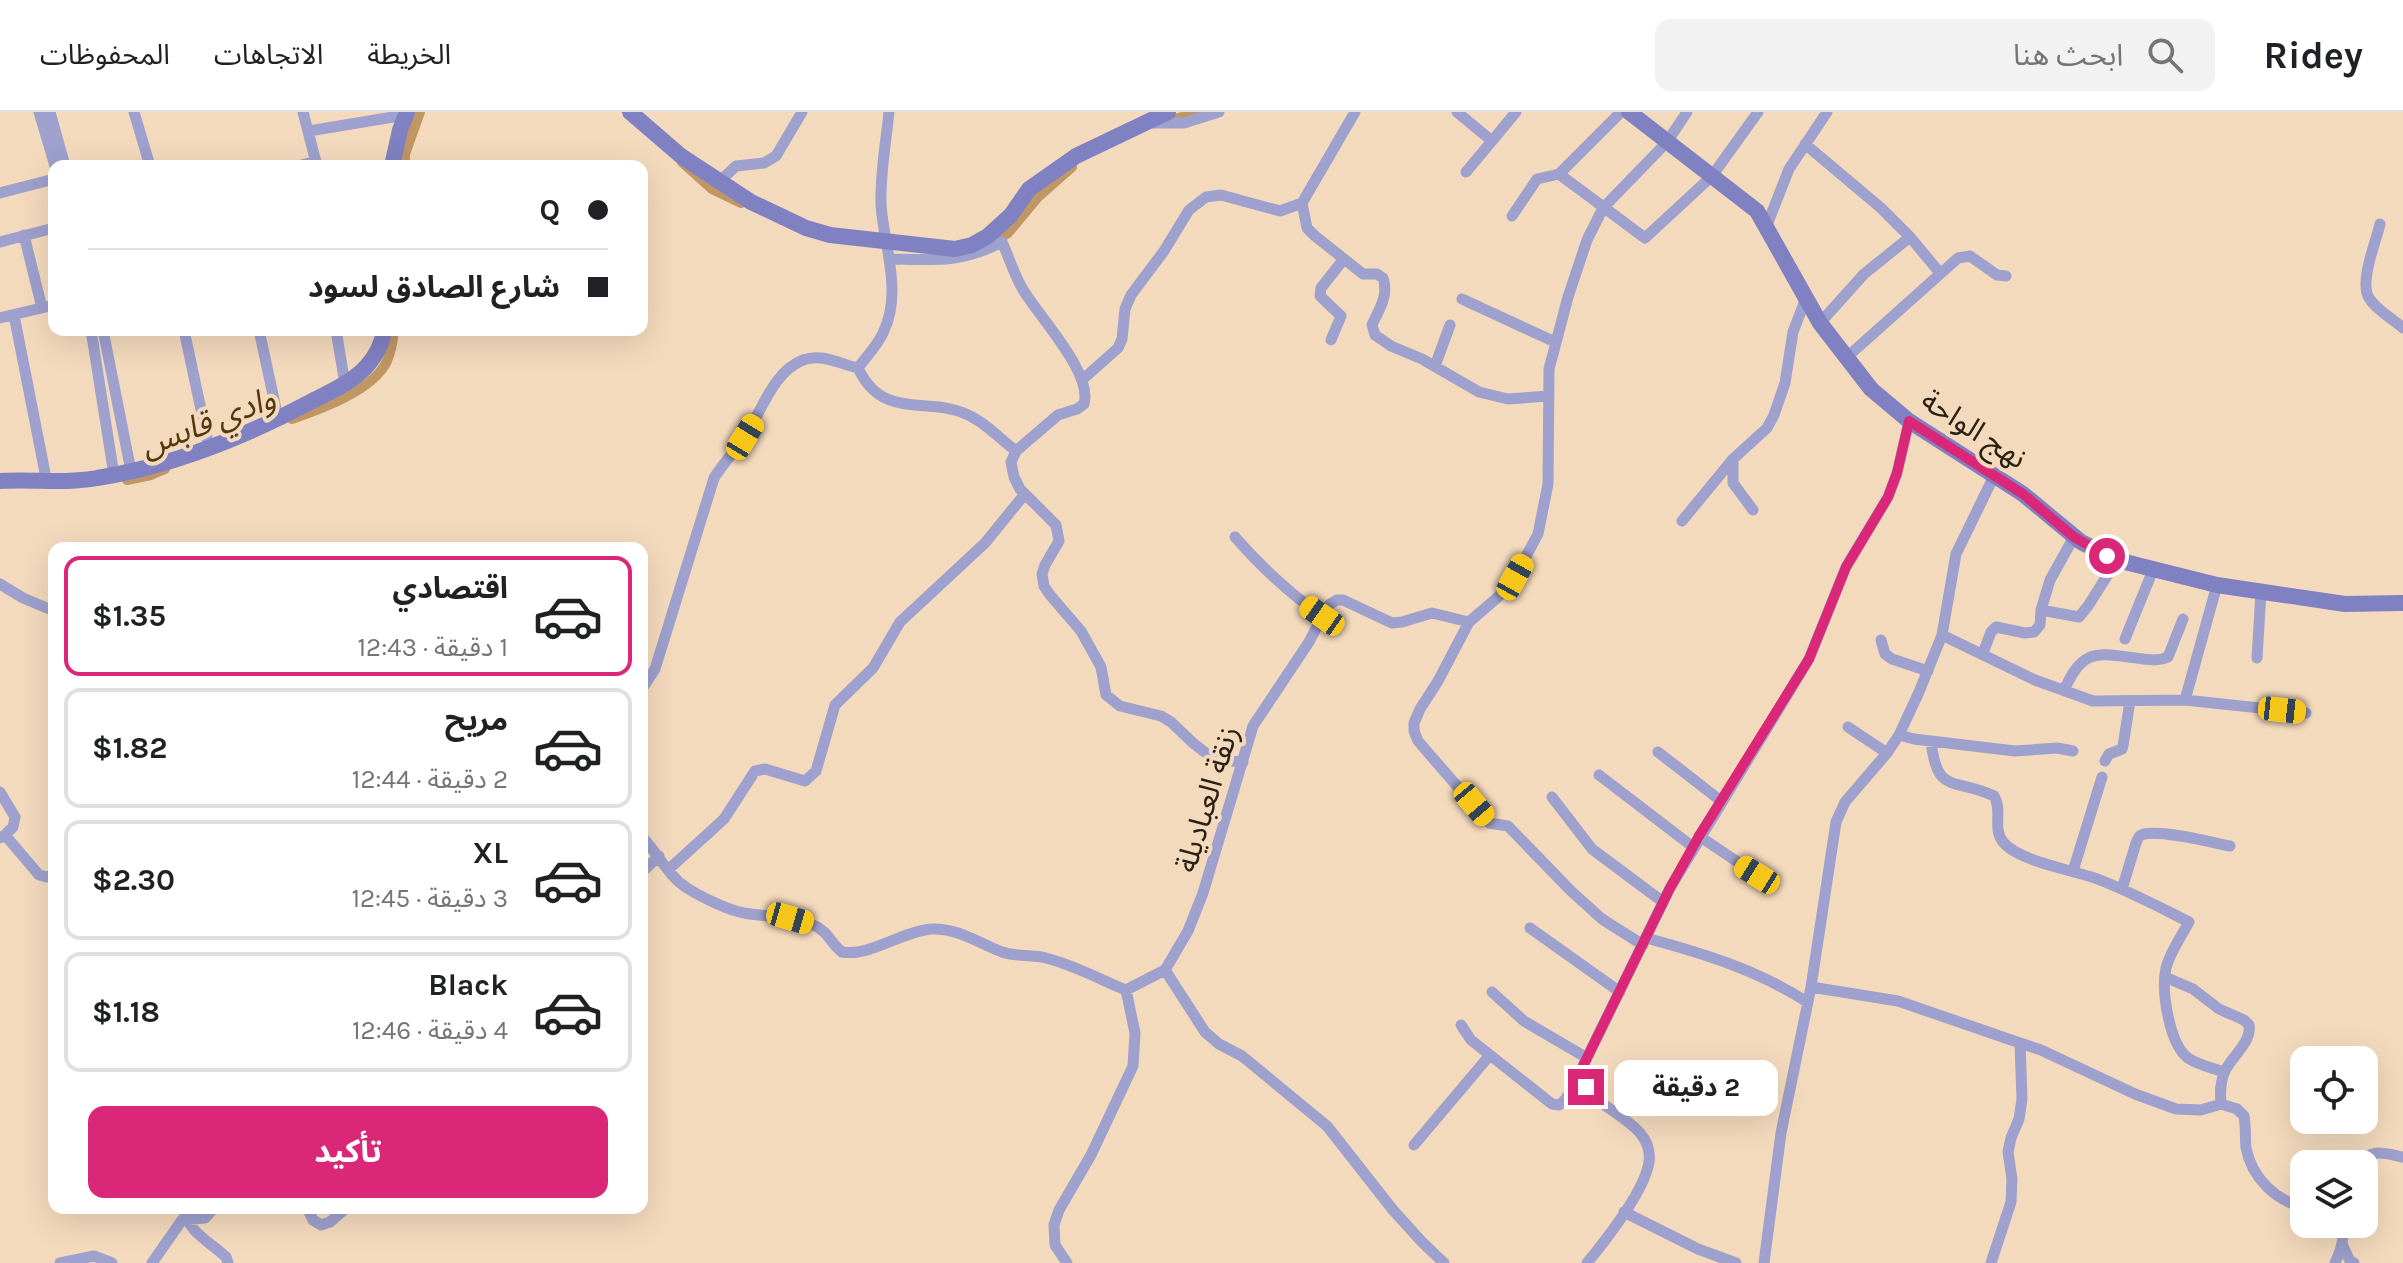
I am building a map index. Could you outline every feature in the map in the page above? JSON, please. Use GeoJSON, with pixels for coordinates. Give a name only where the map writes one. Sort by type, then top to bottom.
{"type":"FeatureCollection","features":[{"type":"Feature","properties":{"kind":"street"},"geometry":{"type":"LineString","coordinates":[[39,112],[53,160]]}},
{"type":"Feature","properties":{"kind":"street"},"geometry":{"type":"LineString","coordinates":[[50,112],[63,160]]}},
{"type":"Feature","properties":{"kind":"street"},"geometry":{"type":"LineString","coordinates":[[134,112],[148,160]]}},
{"type":"Feature","properties":{"kind":"street"},"geometry":{"type":"LineString","coordinates":[[303,112],[316,160]]}},
{"type":"Feature","properties":{"kind":"street"},"geometry":{"type":"LineString","coordinates":[[630,112],[681,156],[751,202],[806,228],[830,235],[955,249],[972,245],[1001,226],[1029,189],[1066,162],[1168,112]]}},
{"type":"Feature","properties":{"kind":"street"},"geometry":{"type":"LineString","coordinates":[[720,181],[736,166],[769,162],[776,156],[802,112]]}},
{"type":"Feature","properties":{"kind":"street"},"geometry":{"type":"LineString","coordinates":[[858,368],[884,331],[889,315],[891,259],[886,241],[881,186],[889,112]]}},
{"type":"Feature","properties":{"kind":"street"},"geometry":{"type":"LineString","coordinates":[[1149,123],[1184,123],[1219,112]]}},
{"type":"Feature","properties":{"kind":"street"},"geometry":{"type":"LineString","coordinates":[[1082,380],[1118,348],[1125,309],[1131,295],[1164,251],[1180,222],[1197,203],[1206,197],[1221,195],[1280,211],[1302,203],[1355,112]]}},
{"type":"Feature","properties":{"kind":"street"},"geometry":{"type":"LineString","coordinates":[[1457,112],[1492,141]]}},
{"type":"Feature","properties":{"kind":"street"},"geometry":{"type":"LineString","coordinates":[[1466,172],[1516,112]]}},
{"type":"Feature","properties":{"kind":"street"},"geometry":{"type":"LineString","coordinates":[[1512,216],[1537,179],[1559,174],[1621,112]]}},
{"type":"Feature","properties":{"kind":"street","name":"نهج الواحة"},"geometry":{"type":"LineString","coordinates":[[1629,112],[1757,211],[1820,323],[1871,389],[1909,421],[2033,502],[2074,537],[2117,560],[2217,585],[2345,604],[2403,603]]}},
{"type":"Feature","properties":{"kind":"street"},"geometry":{"type":"LineString","coordinates":[[1687,112],[1667,142],[1603,208],[1587,240],[1549,369],[1548,484],[1538,534],[1515,577],[1498,597],[1469,622],[1414,723],[1418,741],[1489,823],[1508,826],[1602,919],[1644,942],[1730,964],[1770,980],[1807,1002]]}},
{"type":"Feature","properties":{"kind":"street"},"geometry":{"type":"LineString","coordinates":[[1559,174],[1642,237],[1647,237],[1712,176],[1758,112]]}},
{"type":"Feature","properties":{"kind":"street"},"geometry":{"type":"LineString","coordinates":[[1767,225],[1789,169],[1827,112]]}},
{"type":"Feature","properties":{"kind":"street"},"geometry":{"type":"LineString","coordinates":[[309,131],[406,114],[394,160]]}},
{"type":"Feature","properties":{"kind":"street"},"geometry":{"type":"LineString","coordinates":[[1805,144],[1881,208],[1940,273]]}},
{"type":"Feature","properties":{"kind":"street"},"geometry":{"type":"LineString","coordinates":[[0,193],[48,181]]}},
{"type":"Feature","properties":{"kind":"street"},"geometry":{"type":"LineString","coordinates":[[1302,203],[1307,228],[1363,274],[1377,274],[1383,278],[1384,300],[1372,325],[1375,335],[1463,384],[1488,394],[1508,399],[1548,396]]}},
{"type":"Feature","properties":{"kind":"street"},"geometry":{"type":"LineString","coordinates":[[2380,224],[2366,276],[2368,297],[2403,328]]}},
{"type":"Feature","properties":{"kind":"street"},"geometry":{"type":"LineString","coordinates":[[0,242],[48,229]]}},
{"type":"Feature","properties":{"kind":"street"},"geometry":{"type":"LineString","coordinates":[[0,318],[48,307],[24,235]]}},
{"type":"Feature","properties":{"kind":"street"},"geometry":{"type":"LineString","coordinates":[[1820,323],[1864,274],[1910,237]]}},
{"type":"Feature","properties":{"kind":"street"},"geometry":{"type":"LineString","coordinates":[[891,259],[969,257],[1002,242],[1022,289],[1069,357],[1082,380],[1085,394],[1084,404],[1058,415],[1016,451],[1011,462],[1014,477],[1024,495],[1056,525],[1059,541],[1045,565],[1042,574],[1044,586],[1081,631],[1101,667],[1106,695],[1120,706],[1161,716],[1215,760],[1243,762]]}},
{"type":"Feature","properties":{"kind":"street"},"geometry":{"type":"LineString","coordinates":[[1846,358],[1958,258],[1970,256],[1997,275],[2006,276]]}},
{"type":"Feature","properties":{"kind":"street"},"geometry":{"type":"LineString","coordinates":[[1331,340],[1341,316],[1320,296],[1321,288],[1343,260]]}},
{"type":"Feature","properties":{"kind":"street"},"geometry":{"type":"LineString","coordinates":[[1682,521],[1733,459],[1767,428],[1785,383],[1793,332],[1806,298]]}},
{"type":"Feature","properties":{"kind":"street"},"geometry":{"type":"LineString","coordinates":[[1462,299],[1555,342]]}},
{"type":"Feature","properties":{"kind":"street"},"geometry":{"type":"LineString","coordinates":[[14,315],[47,483]]}},
{"type":"Feature","properties":{"kind":"street"},"geometry":{"type":"LineString","coordinates":[[1435,366],[1450,325]]}},
{"type":"Feature","properties":{"kind":"street"},"geometry":{"type":"LineString","coordinates":[[92,336],[122,473]]}},
{"type":"Feature","properties":{"kind":"street"},"geometry":{"type":"LineString","coordinates":[[104,336],[122,473]]}},
{"type":"Feature","properties":{"kind":"street"},"geometry":{"type":"LineString","coordinates":[[185,336],[209,447]]}},
{"type":"Feature","properties":{"kind":"street"},"geometry":{"type":"LineString","coordinates":[[260,336],[278,418]]}},
{"type":"Feature","properties":{"kind":"street"},"geometry":{"type":"LineString","coordinates":[[337,336],[345,384]]}},
{"type":"Feature","properties":{"kind":"street"},"geometry":{"type":"LineString","coordinates":[[0,481],[47,483],[122,473],[159,465],[209,447],[278,418],[345,384],[364,370],[375,356],[383,336]]}},
{"type":"Feature","properties":{"kind":"street"},"geometry":{"type":"LineString","coordinates":[[648,680],[655,669],[714,478],[725,459],[745,437],[769,396],[791,367],[804,360],[821,358],[858,368]]}},
{"type":"Feature","properties":{"kind":"street"},"geometry":{"type":"LineString","coordinates":[[858,368],[863,379],[887,398],[901,405],[966,414],[1016,451]]}},
{"type":"Feature","properties":{"kind":"street"},"geometry":{"type":"LineString","coordinates":[[1461,1025],[1471,1040],[1552,1104],[1563,1102],[1582,1077],[1587,1058],[1663,902],[1696,842],[1809,659],[1846,567],[1888,497],[1909,421]]}},
{"type":"Feature","properties":{"kind":"street"},"geometry":{"type":"LineString","coordinates":[[1733,459],[1733,483],[1753,510]]}},
{"type":"Feature","properties":{"kind":"street"},"geometry":{"type":"LineString","coordinates":[[1764,1263],[1781,1133],[1811,987],[1836,822],[1852,792],[1899,735],[1942,635],[1954,560],[1994,476]]}},
{"type":"Feature","properties":{"kind":"street"},"geometry":{"type":"LineString","coordinates":[[669,869],[724,819],[755,771],[765,769],[805,781],[812,776],[821,759],[835,705],[873,668],[900,622],[985,543],[1024,495]]}},
{"type":"Feature","properties":{"kind":"street"},"geometry":{"type":"LineString","coordinates":[[1235,537],[1291,594],[1322,616],[1330,604],[1343,600],[1392,623],[1432,613],[1469,622]]}},
{"type":"Feature","properties":{"kind":"street"},"geometry":{"type":"LineString","coordinates":[[1983,653],[1996,627],[2025,633],[2034,632],[2040,625],[2050,580],[2074,537]]}},
{"type":"Feature","properties":{"kind":"street"},"geometry":{"type":"LineString","coordinates":[[2041,610],[2079,617],[2117,560]]}},
{"type":"Feature","properties":{"kind":"street"},"geometry":{"type":"LineString","coordinates":[[2125,639],[2153,570]]}},
{"type":"Feature","properties":{"kind":"street"},"geometry":{"type":"LineString","coordinates":[[0,584],[48,608]]}},
{"type":"Feature","properties":{"kind":"street"},"geometry":{"type":"LineString","coordinates":[[2185,700],[2217,585]]}},
{"type":"Feature","properties":{"kind":"street"},"geometry":{"type":"LineString","coordinates":[[2257,658],[2261,592]]}},
{"type":"Feature","properties":{"kind":"street","name":"زنقة العباديلة"},"geometry":{"type":"LineString","coordinates":[[1165,970],[1188,931],[1203,893],[1253,726],[1309,642],[1322,616]]}},
{"type":"Feature","properties":{"kind":"street"},"geometry":{"type":"LineString","coordinates":[[2064,691],[2077,666],[2091,656],[2107,654],[2156,661],[2168,657],[2183,619]]}},
{"type":"Feature","properties":{"kind":"street"},"geometry":{"type":"LineString","coordinates":[[1942,635],[2035,680],[2093,701],[2185,700],[2306,713]]}},
{"type":"Feature","properties":{"kind":"street"},"geometry":{"type":"LineString","coordinates":[[1881,640],[1885,654],[1892,659],[1928,671]]}},
{"type":"Feature","properties":{"kind":"street"},"geometry":{"type":"LineString","coordinates":[[2105,761],[2109,754],[2122,749],[2130,701]]}},
{"type":"Feature","properties":{"kind":"street"},"geometry":{"type":"LineString","coordinates":[[1848,727],[1887,753]]}},
{"type":"Feature","properties":{"kind":"street"},"geometry":{"type":"LineString","coordinates":[[1899,735],[2015,751],[2057,748],[2073,751]]}},
{"type":"Feature","properties":{"kind":"street"},"geometry":{"type":"LineString","coordinates":[[1931,741],[1936,770],[1942,778],[1994,796],[1998,803],[1998,831],[2004,843],[2035,860],[2122,889],[2189,922],[2167,965],[2165,991],[2171,1028],[2179,1047],[2190,1060],[2224,1072]]}},
{"type":"Feature","properties":{"kind":"street"},"geometry":{"type":"LineString","coordinates":[[1658,752],[1721,801]]}},
{"type":"Feature","properties":{"kind":"street"},"geometry":{"type":"LineString","coordinates":[[1599,775],[1696,842],[1757,875]]}},
{"type":"Feature","properties":{"kind":"street"},"geometry":{"type":"LineString","coordinates":[[2073,871],[2102,777]]}},
{"type":"Feature","properties":{"kind":"street"},"geometry":{"type":"LineString","coordinates":[[0,792],[15,817],[13,827],[3,836],[39,875],[48,877]]}},
{"type":"Feature","properties":{"kind":"street"},"geometry":{"type":"LineString","coordinates":[[1552,797],[1592,849],[1663,902]]}},
{"type":"Feature","properties":{"kind":"street"},"geometry":{"type":"LineString","coordinates":[[2122,889],[2136,843],[2144,834],[2230,846]]}},
{"type":"Feature","properties":{"kind":"street"},"geometry":{"type":"LineString","coordinates":[[648,844],[677,881],[690,890],[735,911],[779,916],[810,924],[829,936],[842,952],[864,951],[919,931],[944,930],[971,937],[1008,954],[1046,958],[1084,970],[1126,990]]}},
{"type":"Feature","properties":{"kind":"street"},"geometry":{"type":"LineString","coordinates":[[648,866],[659,856]]}},
{"type":"Feature","properties":{"kind":"street"},"geometry":{"type":"LineString","coordinates":[[1530,928],[1620,992]]}},
{"type":"Feature","properties":{"kind":"street"},"geometry":{"type":"LineString","coordinates":[[1126,990],[1165,970],[1205,1032],[1219,1044],[1242,1056],[1327,1126],[1393,1210],[1444,1263]]}},
{"type":"Feature","properties":{"kind":"street"},"geometry":{"type":"LineString","coordinates":[[2165,977],[2193,989],[2219,1009],[2249,1025],[2249,1034],[2224,1072],[2221,1104]]}},
{"type":"Feature","properties":{"kind":"street"},"geometry":{"type":"LineString","coordinates":[[1811,987],[1898,1001],[2041,1050],[2176,1109],[2191,1111],[2221,1104],[2242,1111],[2250,1162],[2263,1184],[2290,1204]]}},
{"type":"Feature","properties":{"kind":"street"},"geometry":{"type":"LineString","coordinates":[[1067,1263],[1055,1245],[1054,1225],[1059,1210],[1091,1155],[1133,1066],[1135,1033],[1126,990]]}},
{"type":"Feature","properties":{"kind":"street"},"geometry":{"type":"LineString","coordinates":[[1492,992],[1524,1021],[1587,1058]]}},
{"type":"Feature","properties":{"kind":"street"},"geometry":{"type":"LineString","coordinates":[[1991,1263],[2011,1202],[2008,1152],[2022,1099],[2020,1043]]}},
{"type":"Feature","properties":{"kind":"street"},"geometry":{"type":"LineString","coordinates":[[1414,1145],[1490,1055]]}},
{"type":"Feature","properties":{"kind":"street"},"geometry":{"type":"LineString","coordinates":[[1582,1077],[1592,1095],[1639,1131],[1650,1151],[1647,1172],[1624,1212],[1587,1263]]}},
{"type":"Feature","properties":{"kind":"street"},"geometry":{"type":"LineString","coordinates":[[2378,1153],[2403,1157]]}},
{"type":"Feature","properties":{"kind":"street"},"geometry":{"type":"LineString","coordinates":[[1624,1212],[1698,1249],[1736,1263]]}},
{"type":"Feature","properties":{"kind":"street"},"geometry":{"type":"LineString","coordinates":[[152,1263],[184,1214]]}},
{"type":"Feature","properties":{"kind":"street"},"geometry":{"type":"LineString","coordinates":[[185,1214],[194,1231],[226,1257],[228,1263]]}},
{"type":"Feature","properties":{"kind":"street"},"geometry":{"type":"LineString","coordinates":[[188,1214],[205,1218],[209,1214]]}},
{"type":"Feature","properties":{"kind":"street"},"geometry":{"type":"LineString","coordinates":[[310,1214],[321,1225],[339,1214]]}},
{"type":"Feature","properties":{"kind":"street"},"geometry":{"type":"LineString","coordinates":[[2335,1263],[2343,1238]]}},
{"type":"Feature","properties":{"kind":"street"},"geometry":{"type":"LineString","coordinates":[[2342,1244],[2354,1263]]}},
{"type":"Feature","properties":{"kind":"street"},"geometry":{"type":"LineString","coordinates":[[60,1263],[94,1256],[112,1263]]}},
{"type":"Feature","properties":{"kind":"waterway","name":"وادي قابس"},"geometry":{"type":"LineString","coordinates":[[405,160],[420,112]]}},
{"type":"Feature","properties":{"kind":"waterway","name":"وادي قابس"},"geometry":{"type":"LineString","coordinates":[[1169,121],[1198,112]]}},
{"type":"Feature","properties":{"kind":"waterway","name":"وادي قابس"},"geometry":{"type":"LineString","coordinates":[[682,162],[712,189],[741,203]]}},
{"type":"Feature","properties":{"kind":"waterway","name":"وادي قابس"},"geometry":{"type":"LineString","coordinates":[[991,244],[1008,233],[1038,197],[1072,167]]}},
{"type":"Feature","properties":{"kind":"waterway","name":"وادي قابس"},"geometry":{"type":"LineString","coordinates":[[292,419],[346,397],[371,381],[387,361],[393,336]]}},
{"type":"Feature","properties":{"kind":"waterway","name":"وادي قابس"},"geometry":{"type":"LineString","coordinates":[[127,480],[165,469]]}},
{"type":"Feature","properties":{"kind":"route"},"geometry":{"type":"LineString","coordinates":[[1586,1087],[1581,1072],[1583,1066],[1670,888],[1809,659],[1846,567],[1888,497],[1909,421],[2023,494],[2074,537],[2107,556]]}}]}
